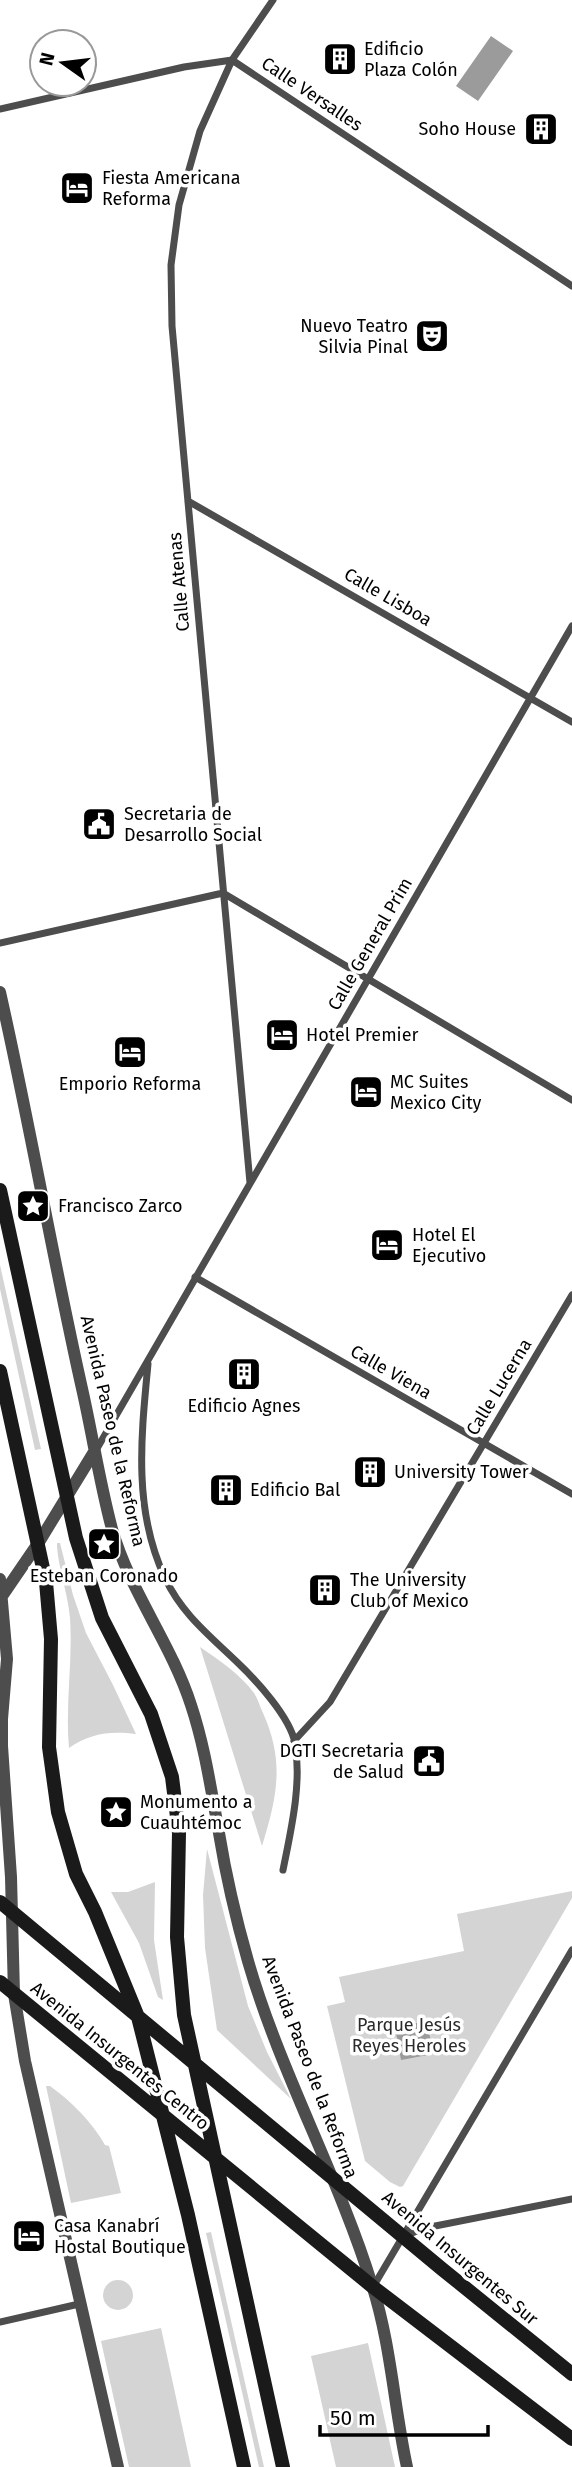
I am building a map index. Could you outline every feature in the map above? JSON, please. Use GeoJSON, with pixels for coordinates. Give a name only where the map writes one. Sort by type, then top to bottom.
{"type":"FeatureCollection","features":[{"type":"Feature","properties":{"kind":"main road"},"geometry":{"type":"LineString","coordinates":[[0,1189],[76,1538],[102,1618],[151,1714],[172,1777],[179,1833],[177,1937],[184,2015],[283,2467]]}},
{"type":"Feature","properties":{"kind":"main road"},"geometry":{"type":"LineString","coordinates":[[0,1371],[46,1581],[51,1639],[49,1748],[58,1812],[76,1874],[106,1937],[138,2017],[188,2215],[244,2467]]}},
{"type":"Feature","properties":{"kind":"main road"},"geometry":{"type":"LineString","coordinates":[[0,1902],[195,2064]]}},
{"type":"Feature","properties":{"kind":"main road","name":"Avenida Insurgentes Centro"},"geometry":{"type":"LineString","coordinates":[[0,1982],[217,2160]]}},
{"type":"Feature","properties":{"kind":"main road","name":"Avenida Insurgentes Sur"},"geometry":{"type":"LineString","coordinates":[[195,2064],[572,2374]]}},
{"type":"Feature","properties":{"kind":"main road"},"geometry":{"type":"LineString","coordinates":[[217,2160],[373,2287],[572,2439]]}},
{"type":"Feature","properties":{"kind":"street","name":"Calle Atenas"},"geometry":{"type":"LineString","coordinates":[[250,1183],[172,326],[171,265],[179,205],[200,131],[232,60],[273,0]]}},
{"type":"Feature","properties":{"kind":"street"},"geometry":{"type":"LineString","coordinates":[[0,109],[184,67],[232,60]]}},
{"type":"Feature","properties":{"kind":"street","name":"Calle Versalles"},"geometry":{"type":"LineString","coordinates":[[232,60],[572,286]]}},
{"type":"Feature","properties":{"kind":"street","name":"Calle Lisboa"},"geometry":{"type":"LineString","coordinates":[[188,501],[572,722]]}},
{"type":"Feature","properties":{"kind":"street","name":"Calle General Prim"},"geometry":{"type":"LineString","coordinates":[[94,1452],[572,626]]}},
{"type":"Feature","properties":{"kind":"street"},"geometry":{"type":"LineString","coordinates":[[0,943],[223,893],[572,1100]]}},
{"type":"Feature","properties":{"kind":"street","name":"Avenida Paseo de la Reforma"},"geometry":{"type":"LineString","coordinates":[[0,992],[94,1452],[113,1532],[127,1571],[176,1668],[201,1738],[229,1885],[261,2001],[333,2178],[373,2287],[387,2342],[395,2406],[407,2467]]}},
{"type":"Feature","properties":{"kind":"street","name":"Calle Viena"},"geometry":{"type":"LineString","coordinates":[[195,1278],[572,1494]]}},
{"type":"Feature","properties":{"kind":"street","name":"Calle Lucerna"},"geometry":{"type":"LineString","coordinates":[[295,1741],[330,1702],[572,1295]]}},
{"type":"Feature","properties":{"kind":"street","name":"Avenida Paseo de la Reforma"},"geometry":{"type":"LineString","coordinates":[[149,1360],[140,1459],[144,1502],[156,1555],[165,1578],[183,1608],[261,1687],[295,1741],[295,1792],[283,1870]]}},
{"type":"Feature","properties":{"kind":"street"},"geometry":{"type":"LineString","coordinates":[[1,1597],[39,1542],[94,1452]]}},
{"type":"Feature","properties":{"kind":"street"},"geometry":{"type":"LineString","coordinates":[[0,1579],[7,1659],[1,1719],[14,1994],[25,2061],[118,2467]]}},
{"type":"Feature","properties":{"kind":"street"},"geometry":{"type":"LineString","coordinates":[[373,2287],[572,1950]]}},
{"type":"Feature","properties":{"kind":"street"},"geometry":{"type":"LineString","coordinates":[[403,2236],[425,2228],[572,2199]]}},
{"type":"Feature","properties":{"kind":"street"},"geometry":{"type":"LineString","coordinates":[[0,2322],[79,2305]]}},
{"type":"Feature","properties":{"kind":"green space"},"geometry":{"type":"Polygon","coordinates":[[[0,1265],[41,1449],[35,1450],[0,1289],[0,1265]]]}},
{"type":"Feature","properties":{"kind":"green space"},"geometry":{"type":"Polygon","coordinates":[[[57,1543],[60,1543],[86,1633],[136,1734],[101,1734],[69,1748],[70,1618],[57,1543]]]}},
{"type":"Feature","properties":{"kind":"green space"},"geometry":{"type":"Polygon","coordinates":[[[200,1647],[229,1668],[254,1693],[270,1731],[276,1764],[275,1795],[262,1846],[200,1647]]]}},
{"type":"Feature","properties":{"kind":"green space"},"geometry":{"type":"Polygon","coordinates":[[[207,1849],[248,2006],[291,2099],[217,2030],[205,1948],[203,1895],[207,1849]]]}},
{"type":"Feature","properties":{"kind":"green space"},"geometry":{"type":"Polygon","coordinates":[[[155,1882],[154,1940],[163,2000],[158,1997],[139,1943],[111,1892],[128,1892],[155,1882]]]}},
{"type":"Feature","properties":{"kind":"green space","name":"Parque Jesús Reyes Heroles"},"geometry":{"type":"Polygon","coordinates":[[[572,1891],[572,1898],[403,2186],[390,2182],[365,2161],[327,2006],[345,2002],[339,1977],[464,1951],[457,1914],[572,1891]]]}},
{"type":"Feature","properties":{"kind":"green space"},"geometry":{"type":"Polygon","coordinates":[[[46,2086],[50,2086],[73,2105],[105,2145],[109,2146],[121,2193],[71,2203],[46,2086]]]}},
{"type":"Feature","properties":{"kind":"green space"},"geometry":{"type":"Polygon","coordinates":[[[211,2232],[264,2467],[259,2467],[206,2233],[211,2232]]]}},
{"type":"Feature","properties":{"kind":"green space"},"geometry":{"type":"Polygon","coordinates":[[[118,2280],[129,2284],[133,2295],[129,2306],[118,2310],[107,2306],[103,2295],[107,2284],[118,2280]]]}},
{"type":"Feature","properties":{"kind":"green space"},"geometry":{"type":"Polygon","coordinates":[[[161,2328],[191,2467],[129,2467],[101,2341],[161,2328]]]}},
{"type":"Feature","properties":{"kind":"green space"},"geometry":{"type":"Polygon","coordinates":[[[368,2343],[395,2467],[336,2467],[311,2356],[368,2343]]]}},
{"type":"Feature","properties":{"kind":"shaded area"},"geometry":{"type":"Polygon","coordinates":[[[491,36],[513,51],[478,101],[456,86],[491,36]]]}},
{"type":"Feature","properties":{"kind":"shaded area"},"geometry":{"type":"Polygon","coordinates":[[[427,2021],[433,2054],[401,2060],[395,2027],[427,2021]]]}},
{"type":"Feature","properties":{"kind":"place","name":"Edificio Plaza Colón"},"geometry":{"type":"Point","coordinates":[340,59]}},
{"type":"Feature","properties":{"kind":"place","name":"Soho House"},"geometry":{"type":"Point","coordinates":[541,129]}},
{"type":"Feature","properties":{"kind":"place","name":"Fiesta Americana Reforma"},"geometry":{"type":"Point","coordinates":[77,188]}},
{"type":"Feature","properties":{"kind":"place","name":"Nuevo Teatro Silvia Pinal"},"geometry":{"type":"Point","coordinates":[432,336]}},
{"type":"Feature","properties":{"kind":"place","name":"Secretaria de Desarrollo Social"},"geometry":{"type":"Point","coordinates":[99,824]}},
{"type":"Feature","properties":{"kind":"place","name":"Hotel Premier"},"geometry":{"type":"Point","coordinates":[282,1035]}},
{"type":"Feature","properties":{"kind":"place","name":"Emporio Reforma"},"geometry":{"type":"Point","coordinates":[130,1052]}},
{"type":"Feature","properties":{"kind":"place","name":"MC Suites Mexico City"},"geometry":{"type":"Point","coordinates":[366,1092]}},
{"type":"Feature","properties":{"kind":"place","name":"Francisco Zarco"},"geometry":{"type":"Point","coordinates":[33,1206]}},
{"type":"Feature","properties":{"kind":"place","name":"Hotel El Ejecutivo"},"geometry":{"type":"Point","coordinates":[387,1245]}},
{"type":"Feature","properties":{"kind":"place","name":"Edificio Agnes"},"geometry":{"type":"Point","coordinates":[244,1374]}},
{"type":"Feature","properties":{"kind":"place","name":"University Tower"},"geometry":{"type":"Point","coordinates":[370,1472]}},
{"type":"Feature","properties":{"kind":"place","name":"Edificio Bal"},"geometry":{"type":"Point","coordinates":[226,1490]}},
{"type":"Feature","properties":{"kind":"place","name":"Esteban Coronado"},"geometry":{"type":"Point","coordinates":[104,1544]}},
{"type":"Feature","properties":{"kind":"place","name":"The University Club of Mexico"},"geometry":{"type":"Point","coordinates":[325,1590]}},
{"type":"Feature","properties":{"kind":"place","name":"DGTI Secretaria de Salud"},"geometry":{"type":"Point","coordinates":[429,1761]}},
{"type":"Feature","properties":{"kind":"place","name":"Monumento a Cuauhtémoc"},"geometry":{"type":"Point","coordinates":[116,1812]}},
{"type":"Feature","properties":{"kind":"place","name":"Casa Kanabrí Hostal Boutique"},"geometry":{"type":"Point","coordinates":[29,2236]}}]}
